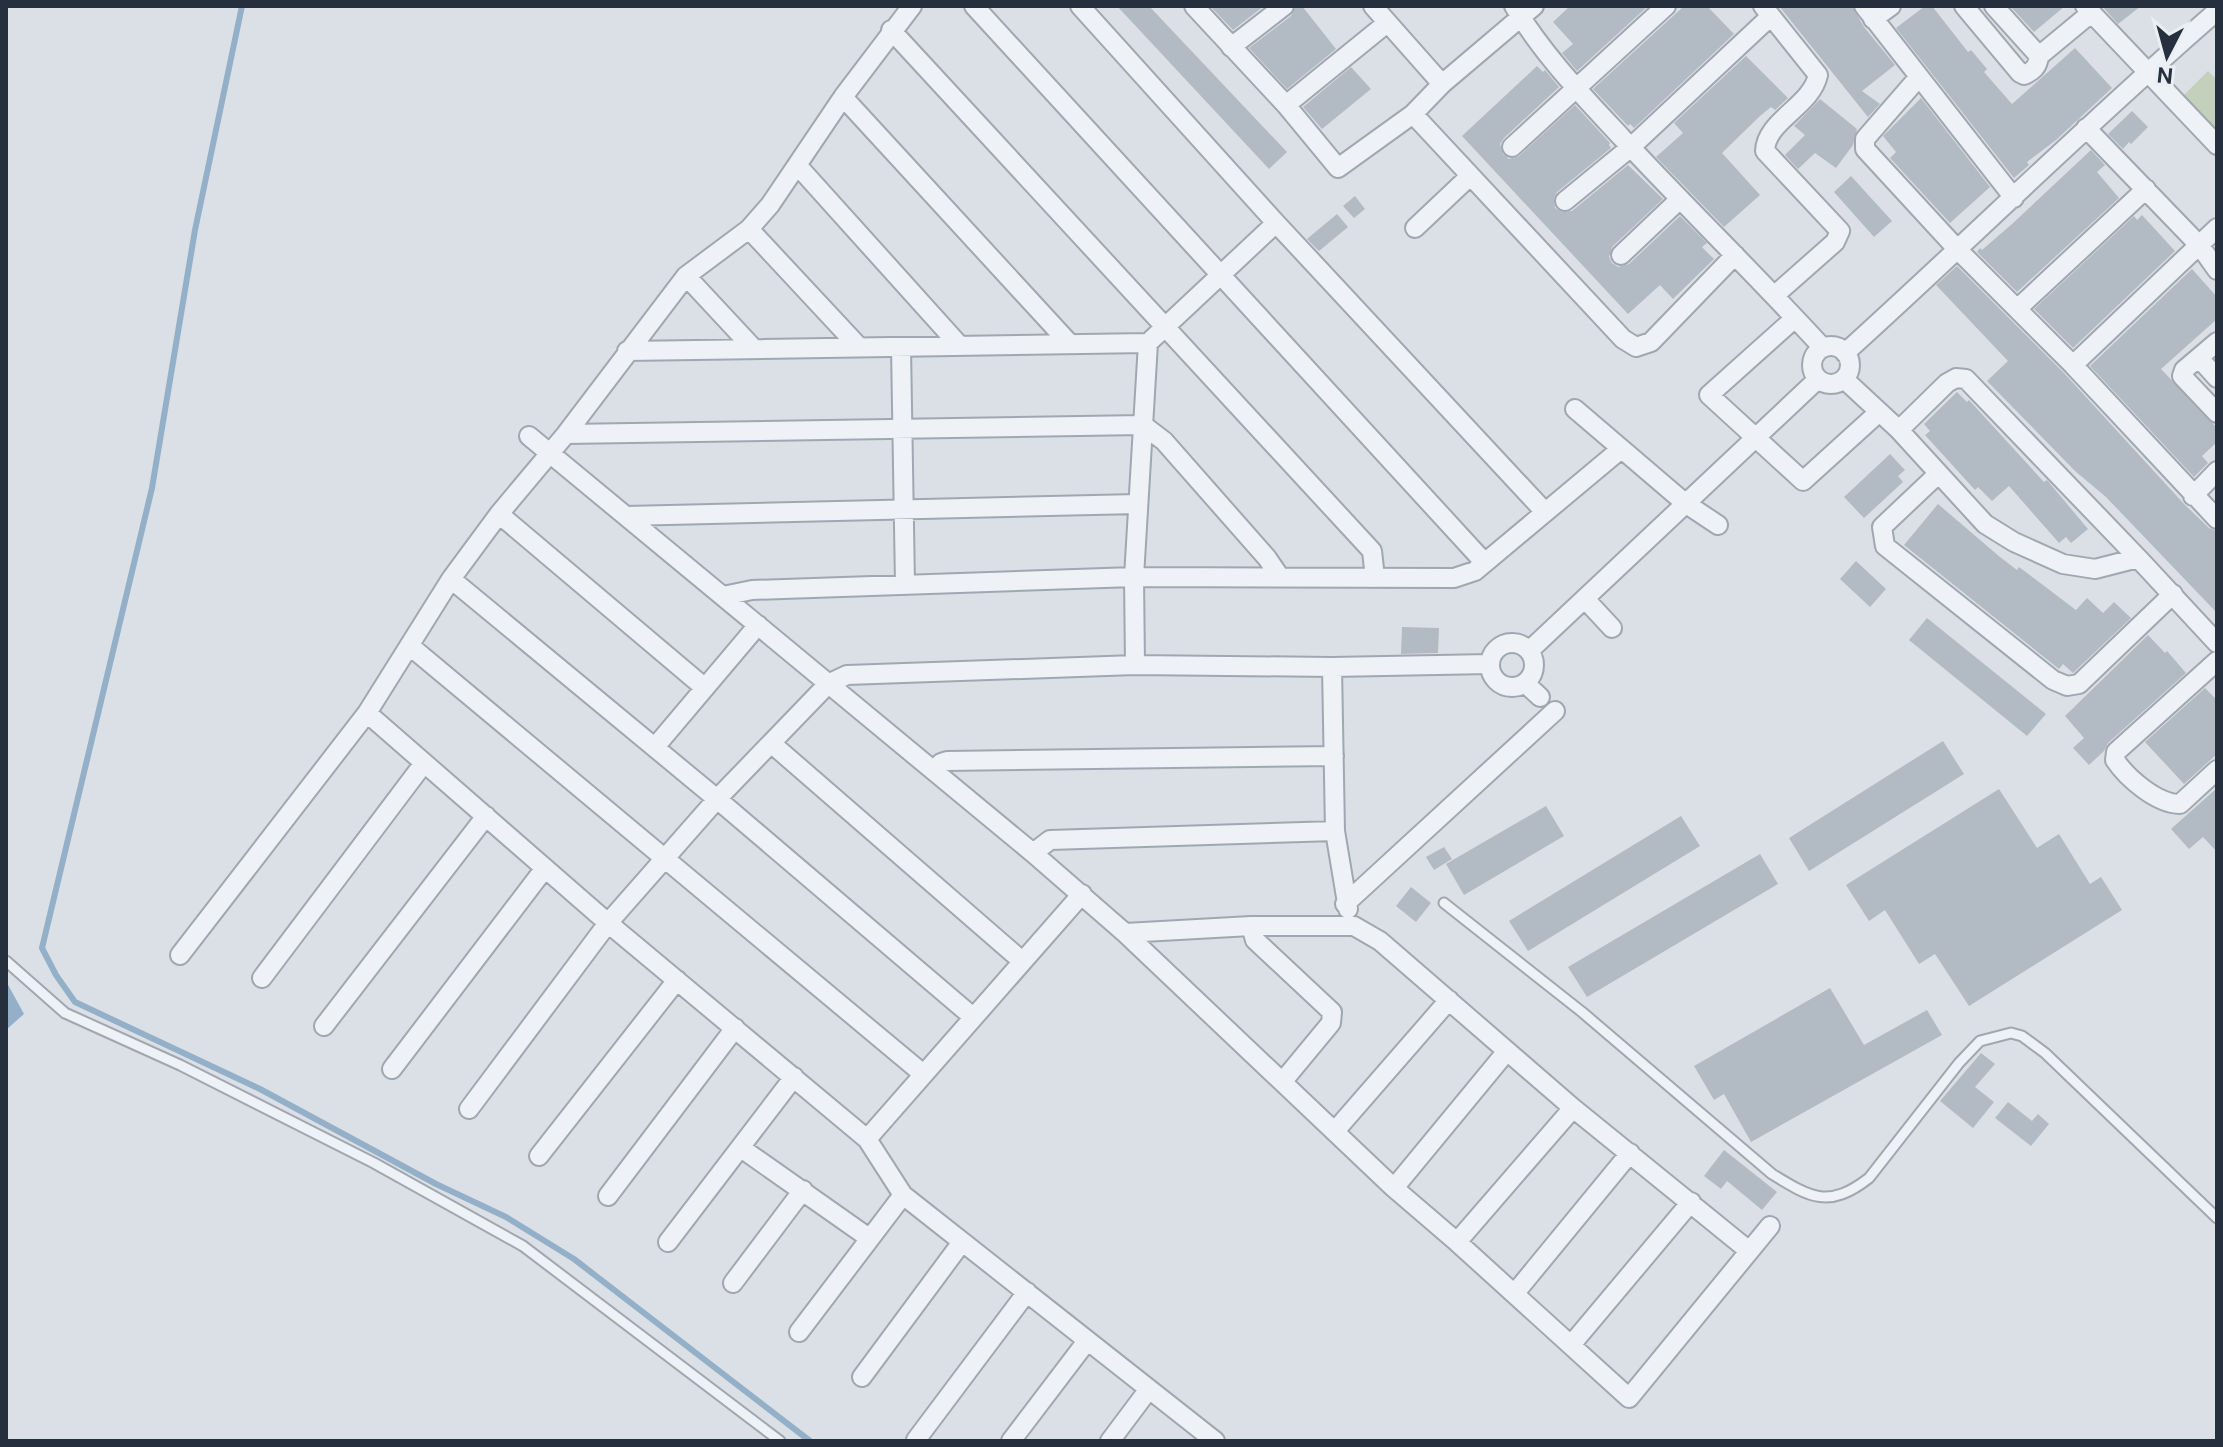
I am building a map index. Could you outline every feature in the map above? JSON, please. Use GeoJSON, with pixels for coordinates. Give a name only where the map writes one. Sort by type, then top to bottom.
{"type":"FeatureCollection","features":[{"type":"Feature","properties":{"kind":"street"},"geometry":{"type":"LineString","coordinates":[[180,955],[367,713],[451,579],[499,514],[566,434],[686,276],[749,229],[770,205],[843,97],[912,6]]}},
{"type":"Feature","properties":{"kind":"street"},"geometry":{"type":"LineString","coordinates":[[974,6],[1484,562]]}},
{"type":"Feature","properties":{"kind":"street"},"geometry":{"type":"LineString","coordinates":[[1080,6],[1276,223],[1545,512]]}},
{"type":"Feature","properties":{"kind":"street"},"geometry":{"type":"LineString","coordinates":[[1194,6],[1286,105],[1338,168],[1413,114],[1523,10],[1576,87],[1679,200],[1775,295],[1823,348]]}},
{"type":"Feature","properties":{"kind":"street"},"geometry":{"type":"LineString","coordinates":[[1231,47],[1284,6]]}},
{"type":"Feature","properties":{"kind":"street"},"geometry":{"type":"LineString","coordinates":[[1373,6],[1442,84]]}},
{"type":"Feature","properties":{"kind":"street"},"geometry":{"type":"LineString","coordinates":[[1512,147],[1666,6]]}},
{"type":"Feature","properties":{"kind":"street"},"geometry":{"type":"LineString","coordinates":[[1891,6],[1868,12],[2014,198]]}},
{"type":"Feature","properties":{"kind":"street"},"geometry":{"type":"LineString","coordinates":[[1964,6],[2024,75],[2031,72],[2038,64],[2039,56],[2088,10],[2217,145]]}},
{"type":"Feature","properties":{"kind":"street"},"geometry":{"type":"LineString","coordinates":[[1994,6],[2039,56]]}},
{"type":"Feature","properties":{"kind":"street"},"geometry":{"type":"LineString","coordinates":[[1565,201],[1631,147],[1767,11],[1818,75],[1815,88],[1772,131],[1765,142],[1765,151],[1840,231],[1835,242],[1775,295]]}},
{"type":"Feature","properties":{"kind":"street"},"geometry":{"type":"LineString","coordinates":[[1845,353],[2146,72],[2217,11]]}},
{"type":"Feature","properties":{"kind":"street"},"geometry":{"type":"LineString","coordinates":[[1286,105],[1387,23]]}},
{"type":"Feature","properties":{"kind":"street"},"geometry":{"type":"LineString","coordinates":[[891,30],[1372,551],[1375,578]]}},
{"type":"Feature","properties":{"kind":"street"},"geometry":{"type":"LineString","coordinates":[[1918,78],[1865,139],[1865,149],[2217,519]]}},
{"type":"Feature","properties":{"kind":"street"},"geometry":{"type":"LineString","coordinates":[[843,97],[1070,344]]}},
{"type":"Feature","properties":{"kind":"street"},"geometry":{"type":"LineString","coordinates":[[1413,114],[1623,339],[1636,347],[1651,342],[1735,255]]}},
{"type":"Feature","properties":{"kind":"street"},"geometry":{"type":"LineString","coordinates":[[2086,128],[2200,246],[2217,270]]}},
{"type":"Feature","properties":{"kind":"street"},"geometry":{"type":"LineString","coordinates":[[797,165],[960,346]]}},
{"type":"Feature","properties":{"kind":"street"},"geometry":{"type":"LineString","coordinates":[[1415,228],[1470,176]]}},
{"type":"Feature","properties":{"kind":"street"},"geometry":{"type":"LineString","coordinates":[[2017,309],[2146,189]]}},
{"type":"Feature","properties":{"kind":"street"},"geometry":{"type":"LineString","coordinates":[[1621,255],[1679,200]]}},
{"type":"Feature","properties":{"kind":"street"},"geometry":{"type":"LineString","coordinates":[[1135,665],[1134,577],[1148,343],[1276,223]]}},
{"type":"Feature","properties":{"kind":"street"},"geometry":{"type":"LineString","coordinates":[[2073,365],[2217,228]]}},
{"type":"Feature","properties":{"kind":"street"},"geometry":{"type":"LineString","coordinates":[[749,229],[859,347]]}},
{"type":"Feature","properties":{"kind":"street"},"geometry":{"type":"LineString","coordinates":[[686,276],[754,349]]}},
{"type":"Feature","properties":{"kind":"street"},"geometry":{"type":"LineString","coordinates":[[1795,318],[1709,395],[1810,487],[1878,413]]}},
{"type":"Feature","properties":{"kind":"street"},"geometry":{"type":"LineString","coordinates":[[2217,342],[2184,370],[2182,376],[2217,413]]}},
{"type":"Feature","properties":{"kind":"street"},"geometry":{"type":"LineString","coordinates":[[627,351],[1148,343]]}},
{"type":"Feature","properties":{"kind":"street"},"geometry":{"type":"LineString","coordinates":[[1832,346],[1845,353],[1850,369],[1844,379],[1833,384],[1818,379],[1813,372],[1813,360],[1823,348],[1832,346]]}},
{"type":"Feature","properties":{"kind":"street"},"geometry":{"type":"LineString","coordinates":[[901,347],[905,585]]}},
{"type":"Feature","properties":{"kind":"street"},"geometry":{"type":"LineString","coordinates":[[2199,358],[2217,378]]}},
{"type":"Feature","properties":{"kind":"street"},"geometry":{"type":"LineString","coordinates":[[1899,430],[1947,383],[1956,378],[1966,379],[2217,643]]}},
{"type":"Feature","properties":{"kind":"street"},"geometry":{"type":"LineString","coordinates":[[1529,651],[1818,379]]}},
{"type":"Feature","properties":{"kind":"street"},"geometry":{"type":"LineString","coordinates":[[1844,379],[1899,430],[1985,524],[2037,554],[2063,564],[2095,569],[2138,558]]}},
{"type":"Feature","properties":{"kind":"street"},"geometry":{"type":"LineString","coordinates":[[1575,409],[1685,503],[1718,525]]}},
{"type":"Feature","properties":{"kind":"street"},"geometry":{"type":"LineString","coordinates":[[566,434],[1143,425],[1164,441],[1267,558],[1280,577]]}},
{"type":"Feature","properties":{"kind":"street"},"geometry":{"type":"LineString","coordinates":[[529,436],[1082,894],[1394,1188],[1629,1398],[1770,1226]]}},
{"type":"Feature","properties":{"kind":"street"},"geometry":{"type":"LineString","coordinates":[[723,596],[752,590],[1134,577],[1454,578],[1475,571],[1621,449]]}},
{"type":"Feature","properties":{"kind":"street"},"geometry":{"type":"LineString","coordinates":[[2193,496],[2217,471]]}},
{"type":"Feature","properties":{"kind":"street"},"geometry":{"type":"LineString","coordinates":[[1937,475],[1882,527],[1885,546],[2053,680],[2067,686],[2079,684],[2173,594]]}},
{"type":"Feature","properties":{"kind":"street"},"geometry":{"type":"LineString","coordinates":[[626,516],[1138,504]]}},
{"type":"Feature","properties":{"kind":"street"},"geometry":{"type":"LineString","coordinates":[[499,514],[705,688]]}},
{"type":"Feature","properties":{"kind":"street"},"geometry":{"type":"LineString","coordinates":[[451,579],[717,799],[973,1017]]}},
{"type":"Feature","properties":{"kind":"street"},"geometry":{"type":"LineString","coordinates":[[1585,599],[1612,628]]}},
{"type":"Feature","properties":{"kind":"street"},"geometry":{"type":"LineString","coordinates":[[655,747],[758,625]]}},
{"type":"Feature","properties":{"kind":"street"},"geometry":{"type":"LineString","coordinates":[[1508,643],[1523,646],[1529,651],[1534,664],[1530,678],[1512,687],[1494,678],[1490,664],[1495,650],[1508,643]]}},
{"type":"Feature","properties":{"kind":"street"},"geometry":{"type":"LineString","coordinates":[[410,646],[922,1073]]}},
{"type":"Feature","properties":{"kind":"street"},"geometry":{"type":"LineString","coordinates":[[2217,661],[2116,752],[2115,760],[2161,800],[2173,804],[2180,804],[2217,770]]}},
{"type":"Feature","properties":{"kind":"street"},"geometry":{"type":"LineString","coordinates":[[469,1109],[608,923],[664,858],[828,684],[847,675],[1135,665],[1332,667],[1490,664]]}},
{"type":"Feature","properties":{"kind":"street"},"geometry":{"type":"LineString","coordinates":[[1332,667],[1335,831],[1345,904],[1354,926]]}},
{"type":"Feature","properties":{"kind":"street"},"geometry":{"type":"LineString","coordinates":[[1525,683],[1540,697]]}},
{"type":"Feature","properties":{"kind":"street"},"geometry":{"type":"LineString","coordinates":[[1345,904],[1555,711]]}},
{"type":"Feature","properties":{"kind":"street"},"geometry":{"type":"LineString","coordinates":[[367,713],[608,923],[867,1139],[903,1195],[1215,1441]]}},
{"type":"Feature","properties":{"kind":"street"},"geometry":{"type":"LineString","coordinates":[[771,743],[1022,961]]}},
{"type":"Feature","properties":{"kind":"street"},"geometry":{"type":"LineString","coordinates":[[934,771],[947,761],[1334,756]]}},
{"type":"Feature","properties":{"kind":"street"},"geometry":{"type":"LineString","coordinates":[[262,978],[424,763]]}},
{"type":"Feature","properties":{"kind":"street"},"geometry":{"type":"LineString","coordinates":[[324,1026],[486,816]]}},
{"type":"Feature","properties":{"kind":"street"},"geometry":{"type":"LineString","coordinates":[[1033,853],[1050,840],[1335,831]]}},
{"type":"Feature","properties":{"kind":"street"},"geometry":{"type":"LineString","coordinates":[[392,1069],[545,868]]}},
{"type":"Feature","properties":{"kind":"street"},"geometry":{"type":"LineString","coordinates":[[867,1139],[1082,894]]}},
{"type":"Feature","properties":{"kind":"street"},"geometry":{"type":"LineString","coordinates":[[1125,933],[1251,926],[1354,926],[1380,941],[1573,1108],[1748,1250]]}},
{"type":"Feature","properties":{"kind":"street"},"geometry":{"type":"LineString","coordinates":[[1251,926],[1255,940],[1332,1012],[1331,1023],[1283,1081]]}},
{"type":"Feature","properties":{"kind":"street"},"geometry":{"type":"LineString","coordinates":[[539,1156],[677,980]]}},
{"type":"Feature","properties":{"kind":"street"},"geometry":{"type":"LineString","coordinates":[[1335,1131],[1449,1000]]}},
{"type":"Feature","properties":{"kind":"street"},"geometry":{"type":"LineString","coordinates":[[608,1196],[735,1028]]}},
{"type":"Feature","properties":{"kind":"street"},"geometry":{"type":"LineString","coordinates":[[1394,1188],[1507,1051]]}},
{"type":"Feature","properties":{"kind":"street"},"geometry":{"type":"LineString","coordinates":[[668,1242],[794,1077]]}},
{"type":"Feature","properties":{"kind":"street"},"geometry":{"type":"LineString","coordinates":[[1457,1242],[1573,1108]]}},
{"type":"Feature","properties":{"kind":"street"},"geometry":{"type":"LineString","coordinates":[[741,1148],[869,1238]]}},
{"type":"Feature","properties":{"kind":"street"},"geometry":{"type":"LineString","coordinates":[[1515,1293],[1630,1153]]}},
{"type":"Feature","properties":{"kind":"street"},"geometry":{"type":"LineString","coordinates":[[733,1283],[803,1190]]}},
{"type":"Feature","properties":{"kind":"street"},"geometry":{"type":"LineString","coordinates":[[799,1332],[903,1195]]}},
{"type":"Feature","properties":{"kind":"street"},"geometry":{"type":"LineString","coordinates":[[1571,1345],[1691,1202]]}},
{"type":"Feature","properties":{"kind":"street"},"geometry":{"type":"LineString","coordinates":[[862,1377],[962,1242]]}},
{"type":"Feature","properties":{"kind":"street"},"geometry":{"type":"LineString","coordinates":[[916,1440],[1027,1292]]}},
{"type":"Feature","properties":{"kind":"street"},"geometry":{"type":"LineString","coordinates":[[1011,1441],[1087,1341]]}},
{"type":"Feature","properties":{"kind":"street"},"geometry":{"type":"LineString","coordinates":[[1110,1441],[1149,1389]]}},
{"type":"Feature","properties":{"kind":"lane"},"geometry":{"type":"LineString","coordinates":[[1444,903],[1582,1012],[1772,1174],[1805,1195],[1828,1197],[1850,1193],[1869,1178],[1959,1063],[1980,1041],[2011,1033],[2022,1036],[2045,1053],[2217,1218]]}},
{"type":"Feature","properties":{"kind":"lane"},"geometry":{"type":"LineString","coordinates":[[6,961],[65,1013],[180,1065],[374,1163],[523,1246],[780,1441]]}},
{"type":"Feature","properties":{"kind":"green space"},"geometry":{"type":"Polygon","coordinates":[[[2208,71],[2217,80],[2217,149],[2174,105],[2208,71]]]}},
{"type":"Feature","properties":{"kind":"water"},"geometry":{"type":"Polygon","coordinates":[[[6,981],[24,1014],[6,1030],[6,981]]]}},
{"type":"Feature","properties":{"kind":"building"},"geometry":{"type":"Polygon","coordinates":[[[1117,6],[1149,6],[1287,152],[1269,169],[1117,6]]]}},
{"type":"Feature","properties":{"kind":"building"},"geometry":{"type":"Polygon","coordinates":[[[1210,6],[1264,6],[1233,30],[1210,6]]]}},
{"type":"Feature","properties":{"kind":"building"},"geometry":{"type":"Polygon","coordinates":[[[1296,6],[1302,6],[1336,49],[1287,89],[1249,48],[1291,16],[1296,6]]]}},
{"type":"Feature","properties":{"kind":"building"},"geometry":{"type":"Polygon","coordinates":[[[1570,6],[1648,6],[1577,71],[1562,53],[1573,44],[1553,22],[1570,6]]]}},
{"type":"Feature","properties":{"kind":"building"},"geometry":{"type":"Polygon","coordinates":[[[1684,6],[1707,6],[1734,34],[1634,128],[1630,124],[1628,126],[1593,89],[1684,6]]]}},
{"type":"Feature","properties":{"kind":"building"},"geometry":{"type":"Polygon","coordinates":[[[1779,6],[1852,6],[1864,27],[1895,65],[1862,91],[1880,104],[1868,117],[1779,6]]]}},
{"type":"Feature","properties":{"kind":"building"},"geometry":{"type":"Polygon","coordinates":[[[1925,6],[1932,6],[1968,52],[1971,50],[1987,69],[1984,72],[2012,104],[2075,48],[2112,88],[2056,140],[2027,162],[2029,165],[2014,178],[1896,28],[1925,6]]]}},
{"type":"Feature","properties":{"kind":"building"},"geometry":{"type":"Polygon","coordinates":[[[2010,6],[2065,6],[2034,32],[2010,6]]]}},
{"type":"Feature","properties":{"kind":"building"},"geometry":{"type":"Polygon","coordinates":[[[2102,6],[2141,6],[2118,24],[2102,6]]]}},
{"type":"Feature","properties":{"kind":"building"},"geometry":{"type":"Polygon","coordinates":[[[1746,56],[1788,98],[1775,110],[1771,107],[1760,116],[1722,153],[1760,195],[1724,227],[1656,157],[1683,133],[1674,123],[1746,56]]]}},
{"type":"Feature","properties":{"kind":"building"},"geometry":{"type":"Polygon","coordinates":[[[1537,66],[1543,72],[1545,70],[1559,87],[1504,138],[1500,144],[1503,154],[1509,159],[1519,156],[1575,105],[1610,143],[1611,148],[1557,192],[1555,208],[1562,212],[1572,211],[1628,165],[1663,199],[1612,247],[1609,257],[1612,263],[1618,267],[1629,264],[1680,216],[1707,243],[1702,247],[1714,259],[1673,299],[1660,285],[1628,314],[1462,136],[1537,66]]]}},
{"type":"Feature","properties":{"kind":"building"},"geometry":{"type":"Polygon","coordinates":[[[1351,67],[1371,89],[1322,129],[1303,107],[1351,67]]]}},
{"type":"Feature","properties":{"kind":"building"},"geometry":{"type":"Polygon","coordinates":[[[1921,98],[1990,187],[1950,223],[1890,158],[1896,152],[1883,136],[1921,98]]]}},
{"type":"Feature","properties":{"kind":"building"},"geometry":{"type":"Polygon","coordinates":[[[1820,99],[1857,129],[1853,145],[1836,168],[1815,153],[1798,169],[1785,155],[1805,135],[1794,126],[1820,99]]]}},
{"type":"Feature","properties":{"kind":"building"},"geometry":{"type":"Polygon","coordinates":[[[2132,111],[2148,127],[2123,149],[2108,134],[2132,111]]]}},
{"type":"Feature","properties":{"kind":"building"},"geometry":{"type":"Polygon","coordinates":[[[2091,150],[2105,165],[2097,172],[2119,198],[2017,292],[1977,252],[2012,224],[2091,150]]]}},
{"type":"Feature","properties":{"kind":"building"},"geometry":{"type":"Polygon","coordinates":[[[1851,176],[1892,221],[1874,237],[1834,192],[1851,176]]]}},
{"type":"Feature","properties":{"kind":"building"},"geometry":{"type":"Polygon","coordinates":[[[1355,196],[1365,209],[1354,218],[1343,206],[1355,196]]]}},
{"type":"Feature","properties":{"kind":"building"},"geometry":{"type":"Polygon","coordinates":[[[1337,214],[1348,227],[1319,251],[1307,239],[1337,214]]]}},
{"type":"Feature","properties":{"kind":"building"},"geometry":{"type":"Polygon","coordinates":[[[2142,215],[2175,251],[2073,348],[2034,309],[2134,216],[2137,220],[2142,215]]]}},
{"type":"Feature","properties":{"kind":"building"},"geometry":{"type":"Polygon","coordinates":[[[1957,266],[2064,373],[2184,504],[2209,528],[2217,531],[2217,613],[2106,497],[2075,471],[1987,381],[2008,361],[1936,285],[1957,266]]]}},
{"type":"Feature","properties":{"kind":"building"},"geometry":{"type":"Polygon","coordinates":[[[2192,269],[2217,297],[2217,319],[2161,369],[2217,428],[2217,442],[2202,456],[2208,463],[2194,477],[2090,366],[2192,269]]]}},
{"type":"Feature","properties":{"kind":"building"},"geometry":{"type":"Polygon","coordinates":[[[1957,392],[1967,402],[1969,400],[2044,482],[2047,480],[2088,529],[2071,543],[2066,537],[2059,543],[2009,486],[1992,501],[1978,487],[1975,490],[1925,435],[1930,431],[1924,424],[1957,392]]]}},
{"type":"Feature","properties":{"kind":"building"},"geometry":{"type":"Polygon","coordinates":[[[1890,454],[1905,470],[1898,476],[1903,482],[1864,518],[1844,497],[1890,454]]]}},
{"type":"Feature","properties":{"kind":"building"},"geometry":{"type":"Polygon","coordinates":[[[1938,504],[2000,557],[2017,570],[2019,567],[2076,610],[2087,598],[2103,613],[2114,602],[2131,618],[2073,673],[2063,664],[2059,669],[1904,545],[1938,504]]]}},
{"type":"Feature","properties":{"kind":"building"},"geometry":{"type":"Polygon","coordinates":[[[1856,561],[1886,589],[1870,607],[1840,579],[1856,561]]]}},
{"type":"Feature","properties":{"kind":"building"},"geometry":{"type":"Polygon","coordinates":[[[1927,618],[2046,714],[2027,736],[1909,640],[1927,618]]]}},
{"type":"Feature","properties":{"kind":"building"},"geometry":{"type":"Polygon","coordinates":[[[1402,627],[1439,628],[1438,653],[1401,654],[1402,627]]]}},
{"type":"Feature","properties":{"kind":"building"},"geometry":{"type":"Polygon","coordinates":[[[2148,635],[2186,673],[2108,743],[2089,765],[2073,748],[2084,738],[2065,716],[2148,635]]]}},
{"type":"Feature","properties":{"kind":"building"},"geometry":{"type":"Polygon","coordinates":[[[2205,688],[2217,700],[2217,754],[2184,784],[2145,742],[2205,688]]]}},
{"type":"Feature","properties":{"kind":"building"},"geometry":{"type":"Polygon","coordinates":[[[1943,741],[1964,774],[1809,871],[1789,838],[1943,741]]]}},
{"type":"Feature","properties":{"kind":"building"},"geometry":{"type":"Polygon","coordinates":[[[2217,788],[2217,852],[2203,837],[2189,849],[2171,829],[2217,788]]]}},
{"type":"Feature","properties":{"kind":"building"},"geometry":{"type":"Polygon","coordinates":[[[1999,789],[2037,848],[2059,834],[2090,884],[2101,877],[2122,910],[1969,1006],[1935,954],[1919,964],[1885,910],[1869,921],[1846,885],[1999,789]]]}},
{"type":"Feature","properties":{"kind":"building"},"geometry":{"type":"Polygon","coordinates":[[[1546,806],[1564,836],[1464,895],[1446,864],[1546,806]]]}},
{"type":"Feature","properties":{"kind":"building"},"geometry":{"type":"Polygon","coordinates":[[[1681,816],[1700,846],[1528,951],[1509,921],[1681,816]]]}},
{"type":"Feature","properties":{"kind":"building"},"geometry":{"type":"Polygon","coordinates":[[[1444,847],[1452,859],[1434,870],[1426,857],[1444,847]]]}},
{"type":"Feature","properties":{"kind":"building"},"geometry":{"type":"Polygon","coordinates":[[[1760,854],[1778,884],[1587,997],[1568,967],[1760,854]]]}},
{"type":"Feature","properties":{"kind":"building"},"geometry":{"type":"Polygon","coordinates":[[[1411,887],[1431,903],[1416,922],[1396,906],[1411,887]]]}},
{"type":"Feature","properties":{"kind":"building"},"geometry":{"type":"Polygon","coordinates":[[[1830,988],[1864,1045],[1927,1010],[1942,1035],[1751,1142],[1724,1094],[1714,1100],[1694,1066],[1830,988]]]}},
{"type":"Feature","properties":{"kind":"building"},"geometry":{"type":"Polygon","coordinates":[[[1981,1053],[1995,1064],[1975,1087],[1994,1102],[1973,1128],[1940,1101],[1981,1053]]]}},
{"type":"Feature","properties":{"kind":"building"},"geometry":{"type":"Polygon","coordinates":[[[2008,1102],[2032,1121],[2038,1114],[2049,1124],[2031,1146],[1995,1118],[2008,1102]]]}},
{"type":"Feature","properties":{"kind":"building"},"geometry":{"type":"Polygon","coordinates":[[[1724,1150],[1777,1192],[1762,1210],[1727,1181],[1721,1189],[1704,1176],[1724,1150]]]}},
{"type":"Feature","properties":{"kind":"waterway"},"geometry":{"type":"LineString","coordinates":[[242,6],[195,230],[152,488],[42,948],[75,1002],[260,1089],[436,1184],[506,1217],[574,1259],[810,1441]]}}]}
